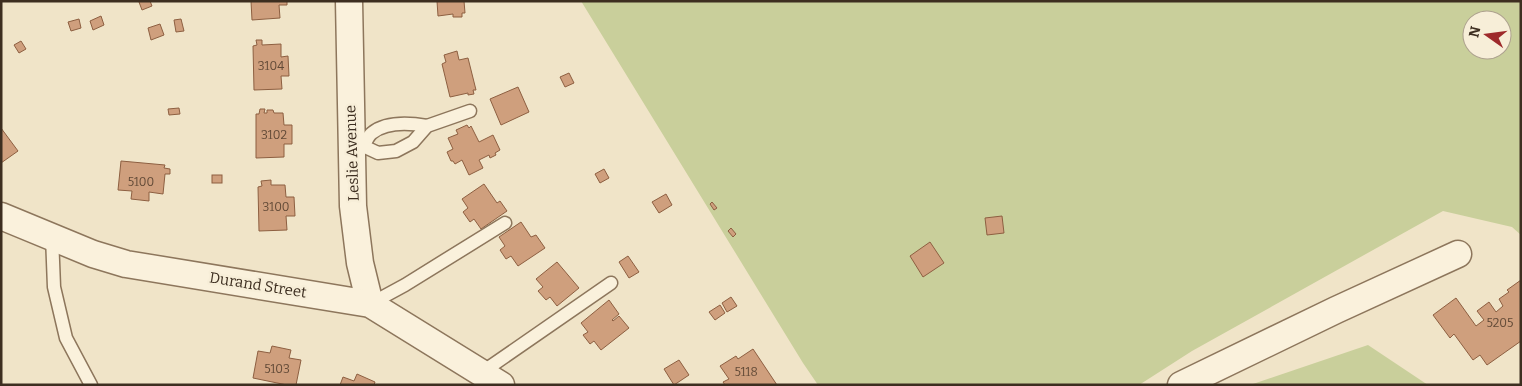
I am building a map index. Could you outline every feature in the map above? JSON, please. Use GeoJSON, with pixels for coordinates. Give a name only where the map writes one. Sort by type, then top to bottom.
{"type":"FeatureCollection","features":[{"type":"Feature","properties":{"kind":"street","name":"Leslie Avenue"},"geometry":{"type":"LineString","coordinates":[[349,1],[357,147],[354,206],[359,253],[370,304]]}},
{"type":"Feature","properties":{"kind":"street","name":"Durand Street"},"geometry":{"type":"LineString","coordinates":[[1,216],[93,254],[126,264],[370,304],[491,379]]}},
{"type":"Feature","properties":{"kind":"street"},"geometry":{"type":"LineString","coordinates":[[1181,385],[1336,310],[1458,254]]}},
{"type":"Feature","properties":{"kind":"lane"},"geometry":{"type":"LineString","coordinates":[[427,126],[413,142],[396,150],[378,153],[357,147],[371,133],[384,127],[407,123],[427,126],[470,111]]}},
{"type":"Feature","properties":{"kind":"lane"},"geometry":{"type":"LineString","coordinates":[[370,304],[405,285],[505,223]]}},
{"type":"Feature","properties":{"kind":"lane"},"geometry":{"type":"LineString","coordinates":[[52,236],[54,287],[66,338],[91,385]]}},
{"type":"Feature","properties":{"kind":"lane"},"geometry":{"type":"LineString","coordinates":[[491,379],[611,283]]}},
{"type":"Feature","properties":{"kind":"green space"},"geometry":{"type":"Polygon","coordinates":[[[581,1],[1521,1],[1521,235],[1512,227],[1443,211],[1192,351],[1139,385],[818,385],[581,1]]]}},
{"type":"Feature","properties":{"kind":"green space"},"geometry":{"type":"Polygon","coordinates":[[[1368,345],[1428,385],[1250,385],[1368,345]]]}},
{"type":"Feature","properties":{"kind":"building"},"geometry":{"type":"Polygon","coordinates":[[[150,1],[152,6],[142,10],[139,2],[150,1]]]}},
{"type":"Feature","properties":{"kind":"building"},"geometry":{"type":"Polygon","coordinates":[[[251,1],[287,1],[287,5],[279,5],[280,18],[252,20],[251,1]]]}},
{"type":"Feature","properties":{"kind":"building"},"geometry":{"type":"Polygon","coordinates":[[[437,1],[464,1],[465,13],[462,13],[462,17],[453,17],[453,14],[438,16],[437,1]]]}},
{"type":"Feature","properties":{"kind":"building"},"geometry":{"type":"Polygon","coordinates":[[[101,16],[104,25],[93,30],[90,21],[101,16]]]}},
{"type":"Feature","properties":{"kind":"building"},"geometry":{"type":"Polygon","coordinates":[[[79,19],[81,28],[71,31],[68,22],[79,19]]]}},
{"type":"Feature","properties":{"kind":"building"},"geometry":{"type":"Polygon","coordinates":[[[181,19],[184,31],[176,32],[174,20],[181,19]]]}},
{"type":"Feature","properties":{"kind":"building"},"geometry":{"type":"Polygon","coordinates":[[[160,24],[164,35],[151,40],[148,28],[160,24]]]}},
{"type":"Feature","properties":{"kind":"building"},"geometry":{"type":"Polygon","coordinates":[[[256,40],[262,40],[262,45],[281,44],[281,57],[288,56],[289,76],[281,76],[282,89],[254,90],[253,46],[257,45],[256,40]]]}},
{"type":"Feature","properties":{"kind":"building"},"geometry":{"type":"Polygon","coordinates":[[[21,41],[26,49],[19,53],[14,45],[21,41]]]}},
{"type":"Feature","properties":{"kind":"building"},"geometry":{"type":"Polygon","coordinates":[[[457,51],[459,60],[468,58],[476,90],[473,90],[474,94],[468,95],[468,93],[450,97],[442,64],[446,62],[444,55],[457,51]]]}},
{"type":"Feature","properties":{"kind":"building"},"geometry":{"type":"Polygon","coordinates":[[[569,73],[574,83],[565,87],[560,77],[569,73]]]}},
{"type":"Feature","properties":{"kind":"building"},"geometry":{"type":"Polygon","coordinates":[[[518,87],[529,112],[501,125],[490,99],[518,87]]]}},
{"type":"Feature","properties":{"kind":"building"},"geometry":{"type":"Polygon","coordinates":[[[179,108],[180,114],[169,115],[168,109],[179,108]]]}},
{"type":"Feature","properties":{"kind":"building"},"geometry":{"type":"Polygon","coordinates":[[[260,109],[265,109],[264,113],[267,113],[267,110],[273,110],[274,113],[283,113],[284,125],[292,125],[292,144],[284,144],[284,157],[256,158],[256,114],[259,114],[260,109]]]}},
{"type":"Feature","properties":{"kind":"building"},"geometry":{"type":"Polygon","coordinates":[[[467,125],[469,128],[471,126],[479,142],[493,135],[500,150],[490,158],[489,155],[479,160],[483,168],[469,175],[462,160],[455,164],[451,161],[447,152],[453,149],[448,138],[458,134],[456,130],[467,125]]]}},
{"type":"Feature","properties":{"kind":"building"},"geometry":{"type":"Polygon","coordinates":[[[1,128],[18,151],[1,163],[1,128]]]}},
{"type":"Feature","properties":{"kind":"building"},"geometry":{"type":"Polygon","coordinates":[[[121,161],[165,165],[164,168],[170,169],[170,174],[165,174],[163,194],[149,192],[149,201],[131,199],[132,191],[118,190],[121,161]]]}},
{"type":"Feature","properties":{"kind":"building"},"geometry":{"type":"Polygon","coordinates":[[[604,169],[609,178],[600,183],[595,174],[604,169]]]}},
{"type":"Feature","properties":{"kind":"building"},"geometry":{"type":"Polygon","coordinates":[[[212,175],[222,175],[222,183],[212,183],[212,175]]]}},
{"type":"Feature","properties":{"kind":"building"},"geometry":{"type":"Polygon","coordinates":[[[271,180],[271,185],[285,185],[286,197],[294,197],[295,216],[286,216],[287,230],[259,231],[258,187],[262,186],[261,181],[271,180]]]}},
{"type":"Feature","properties":{"kind":"building"},"geometry":{"type":"Polygon","coordinates":[[[484,184],[497,203],[500,201],[507,211],[481,229],[474,219],[470,222],[463,212],[468,208],[462,199],[484,184]]]}},
{"type":"Feature","properties":{"kind":"building"},"geometry":{"type":"Polygon","coordinates":[[[666,194],[672,205],[659,213],[652,202],[666,194]]]}},
{"type":"Feature","properties":{"kind":"building"},"geometry":{"type":"Polygon","coordinates":[[[712,202],[717,208],[714,210],[710,204],[712,202]]]}},
{"type":"Feature","properties":{"kind":"building"},"geometry":{"type":"Polygon","coordinates":[[[1002,216],[1004,233],[987,235],[985,218],[1002,216]]]}},
{"type":"Feature","properties":{"kind":"building"},"geometry":{"type":"Polygon","coordinates":[[[521,222],[531,237],[536,235],[545,248],[518,266],[511,256],[506,259],[500,250],[505,246],[499,237],[521,222]]]}},
{"type":"Feature","properties":{"kind":"building"},"geometry":{"type":"Polygon","coordinates":[[[731,228],[736,234],[733,237],[728,231],[731,228]]]}},
{"type":"Feature","properties":{"kind":"building"},"geometry":{"type":"Polygon","coordinates":[[[930,242],[944,263],[923,277],[910,256],[930,242]]]}},
{"type":"Feature","properties":{"kind":"building"},"geometry":{"type":"Polygon","coordinates":[[[628,256],[639,272],[629,278],[619,262],[628,256]]]}},
{"type":"Feature","properties":{"kind":"building"},"geometry":{"type":"Polygon","coordinates":[[[557,262],[579,288],[557,306],[550,297],[546,300],[538,291],[543,287],[536,279],[557,262]]]}},
{"type":"Feature","properties":{"kind":"building"},"geometry":{"type":"Polygon","coordinates":[[[1521,280],[1521,341],[1487,365],[1480,355],[1473,360],[1454,334],[1450,338],[1433,315],[1456,298],[1476,326],[1484,320],[1477,311],[1489,302],[1496,312],[1503,306],[1499,299],[1509,292],[1507,290],[1521,280]]]}},
{"type":"Feature","properties":{"kind":"building"},"geometry":{"type":"Polygon","coordinates":[[[731,297],[737,306],[727,312],[722,303],[731,297]]]}},
{"type":"Feature","properties":{"kind":"building"},"geometry":{"type":"Polygon","coordinates":[[[609,300],[619,314],[612,320],[619,316],[629,328],[601,350],[594,341],[590,344],[583,335],[588,332],[581,323],[609,300]]]}},
{"type":"Feature","properties":{"kind":"building"},"geometry":{"type":"Polygon","coordinates":[[[720,305],[725,313],[715,320],[709,312],[720,305]]]}},
{"type":"Feature","properties":{"kind":"building"},"geometry":{"type":"Polygon","coordinates":[[[272,346],[291,350],[289,358],[301,360],[296,385],[253,378],[258,351],[270,353],[272,346]]]}},
{"type":"Feature","properties":{"kind":"building"},"geometry":{"type":"Polygon","coordinates":[[[753,349],[777,385],[725,385],[723,382],[729,379],[720,366],[736,356],[738,359],[753,349]]]}},
{"type":"Feature","properties":{"kind":"building"},"geometry":{"type":"Polygon","coordinates":[[[679,360],[689,375],[674,385],[664,369],[679,360]]]}},
{"type":"Feature","properties":{"kind":"building"},"geometry":{"type":"Polygon","coordinates":[[[357,374],[375,382],[374,385],[340,385],[343,377],[354,381],[357,374]]]}}]}
